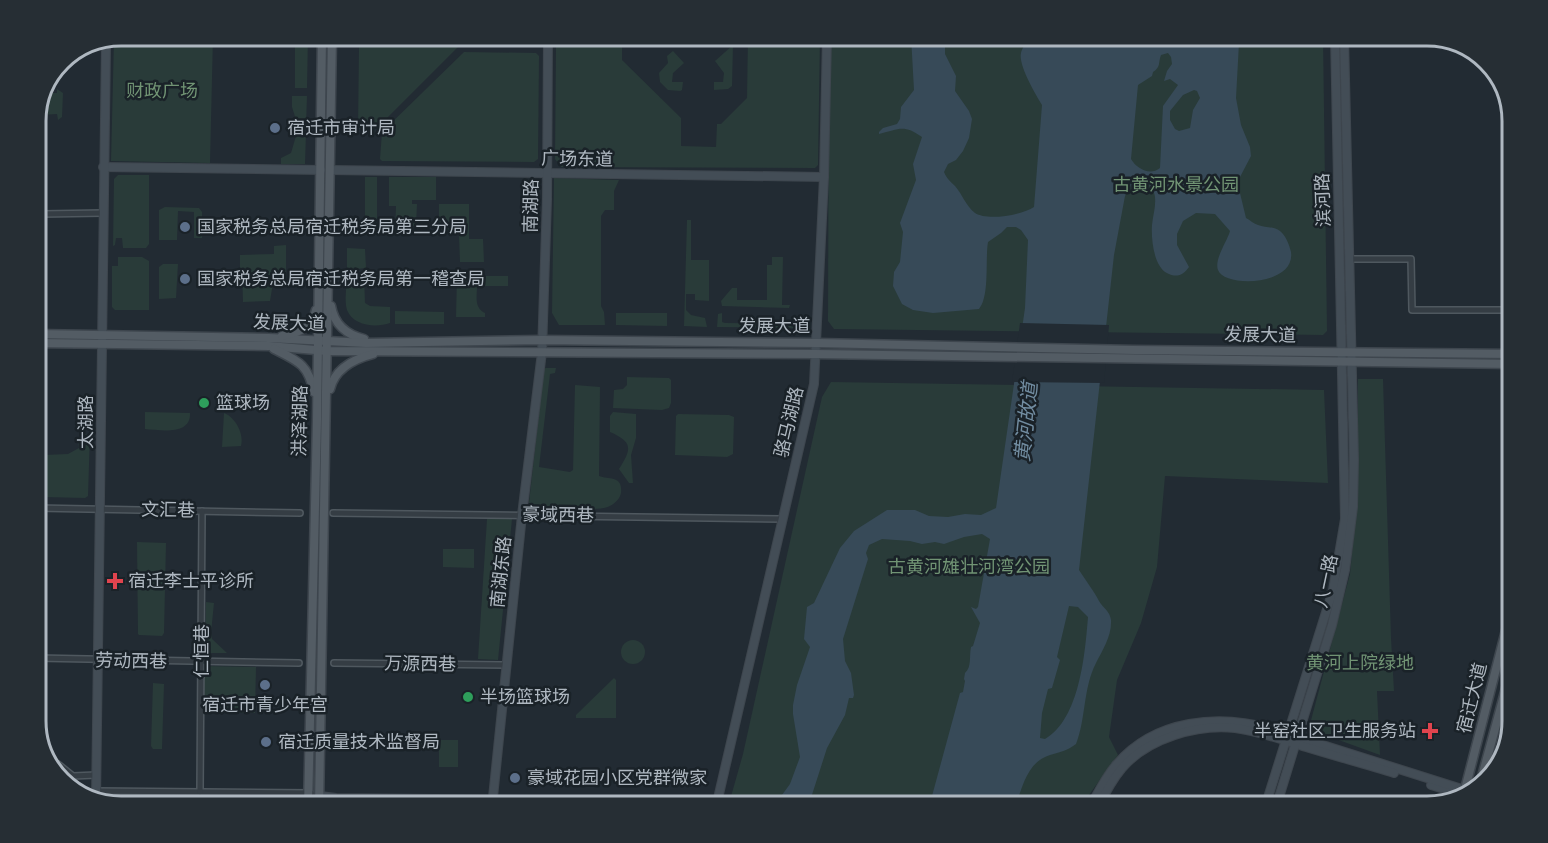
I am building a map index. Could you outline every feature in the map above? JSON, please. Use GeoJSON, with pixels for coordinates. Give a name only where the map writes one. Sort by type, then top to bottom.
{"type":"FeatureCollection","features":[{"type":"Feature","properties":{"kind":"main road","name":"洪泽湖路"},"geometry":{"type":"LineString","coordinates":[[320,796],[325,170],[322,46]]}},
{"type":"Feature","properties":{"kind":"main road","name":"洪泽湖路"},"geometry":{"type":"LineString","coordinates":[[325,170],[331,46]]}},
{"type":"Feature","properties":{"kind":"main road"},"geometry":{"type":"LineString","coordinates":[[269,342],[307,328],[315,317],[324,289]]}},
{"type":"Feature","properties":{"kind":"main road"},"geometry":{"type":"LineString","coordinates":[[324,289],[337,321],[346,332],[387,346]]}},
{"type":"Feature","properties":{"kind":"main road","name":"发展大道"},"geometry":{"type":"LineString","coordinates":[[47,335],[102,339],[269,342],[323,346],[542,340],[818,343],[1001,347],[1352,363],[1501,364]]}},
{"type":"Feature","properties":{"kind":"main road","name":"发展大道"},"geometry":{"type":"LineString","coordinates":[[47,342],[102,339]]}},
{"type":"Feature","properties":{"kind":"main road"},"geometry":{"type":"LineString","coordinates":[[269,342],[296,359],[309,373],[322,420]]}},
{"type":"Feature","properties":{"kind":"main road","name":"发展大道"},"geometry":{"type":"LineString","coordinates":[[387,346],[542,352],[1002,357],[1342,352],[1501,354]]}},
{"type":"Feature","properties":{"kind":"main road"},"geometry":{"type":"LineString","coordinates":[[322,420],[331,387],[338,373],[350,362],[387,346]]}},
{"type":"Feature","properties":{"kind":"main road","name":"洪泽湖路"},"geometry":{"type":"LineString","coordinates":[[309,796],[322,420]]}},
{"type":"Feature","properties":{"kind":"main road","name":"宿迁大道"},"geometry":{"type":"LineString","coordinates":[[1466,785],[1502,646]]}},
{"type":"Feature","properties":{"kind":"main road","name":"宿迁大道"},"geometry":{"type":"LineString","coordinates":[[1484,770],[1502,703]]}},
{"type":"Feature","properties":{"kind":"street","name":"南湖路"},"geometry":{"type":"LineString","coordinates":[[542,340],[548,46]]}},
{"type":"Feature","properties":{"kind":"street","name":"骆马湖路"},"geometry":{"type":"LineString","coordinates":[[719,796],[814,384],[818,343],[827,46]]}},
{"type":"Feature","properties":{"kind":"street","name":"滨河路"},"geometry":{"type":"LineString","coordinates":[[1335,46],[1342,362]]}},
{"type":"Feature","properties":{"kind":"street","name":"滨河路"},"geometry":{"type":"LineString","coordinates":[[1344,46],[1351,352]]}},
{"type":"Feature","properties":{"kind":"street","name":"太湖路"},"geometry":{"type":"LineString","coordinates":[[96,790],[106,48]]}},
{"type":"Feature","properties":{"kind":"street","name":"广场东道"},"geometry":{"type":"LineString","coordinates":[[104,167],[824,177]]}},
{"type":"Feature","properties":{"kind":"street"},"geometry":{"type":"LineString","coordinates":[[47,214],[103,213]]}},
{"type":"Feature","properties":{"kind":"street"},"geometry":{"type":"LineString","coordinates":[[1349,259],[1411,259],[1412,310],[1501,310]]}},
{"type":"Feature","properties":{"kind":"street","name":"南湖东路"},"geometry":{"type":"LineString","coordinates":[[494,796],[542,340]]}},
{"type":"Feature","properties":{"kind":"street","name":"八一路"},"geometry":{"type":"LineString","coordinates":[[1280,796],[1332,625],[1349,548],[1354,460],[1351,352]]}},
{"type":"Feature","properties":{"kind":"street","name":"八一路"},"geometry":{"type":"LineString","coordinates":[[1269,796],[1333,590],[1343,536],[1346,505],[1342,362]]}},
{"type":"Feature","properties":{"kind":"street","name":"文汇巷"},"geometry":{"type":"LineString","coordinates":[[47,508],[300,513]]}},
{"type":"Feature","properties":{"kind":"street","name":"仁恒巷"},"geometry":{"type":"LineString","coordinates":[[200,792],[202,511]]}},
{"type":"Feature","properties":{"kind":"street","name":"豪域西巷"},"geometry":{"type":"LineString","coordinates":[[333,513],[782,519]]}},
{"type":"Feature","properties":{"kind":"street","name":"劳动西巷"},"geometry":{"type":"LineString","coordinates":[[47,658],[298,663]]}},
{"type":"Feature","properties":{"kind":"street","name":"万源西巷"},"geometry":{"type":"LineString","coordinates":[[334,663],[506,665]]}},
{"type":"Feature","properties":{"kind":"street"},"geometry":{"type":"LineString","coordinates":[[1097,796],[1116,765],[1126,754],[1144,742],[1174,728],[1194,723],[1230,720],[1249,723],[1297,741],[1455,791]]}},
{"type":"Feature","properties":{"kind":"street"},"geometry":{"type":"LineString","coordinates":[[1104,796],[1123,767],[1149,748],[1173,736],[1193,730],[1224,727],[1288,738]]}},
{"type":"Feature","properties":{"kind":"street"},"geometry":{"type":"LineString","coordinates":[[62,767],[73,776],[96,775]]}},
{"type":"Feature","properties":{"kind":"street"},"geometry":{"type":"LineString","coordinates":[[96,790],[309,793],[320,796]]}},
{"type":"Feature","properties":{"kind":"green space","name":"财政广场"},"geometry":{"type":"Polygon","coordinates":[[[213,46],[210,163],[111,161],[114,47],[213,46]]]}},
{"type":"Feature","properties":{"kind":"green space"},"geometry":{"type":"Polygon","coordinates":[[[295,46],[308,46],[307,88],[295,88],[295,46]]]}},
{"type":"Feature","properties":{"kind":"green space"},"geometry":{"type":"Polygon","coordinates":[[[359,46],[459,46],[378,127],[358,129],[359,46]]]}},
{"type":"Feature","properties":{"kind":"green space"},"geometry":{"type":"Polygon","coordinates":[[[556,46],[622,47],[622,60],[681,118],[681,146],[716,147],[717,124],[721,124],[747,98],[748,46],[820,46],[818,165],[815,168],[561,167],[555,159],[556,46]]]}},
{"type":"Feature","properties":{"kind":"green space"},"geometry":{"type":"Polygon","coordinates":[[[733,46],[732,86],[728,89],[714,90],[714,82],[723,82],[724,73],[715,61],[733,46]]]}},
{"type":"Feature","properties":{"kind":"green space","name":"古黄河水景公园"},"geometry":{"type":"Polygon","coordinates":[[[829,46],[1323,46],[1327,331],[1323,335],[834,329],[828,321],[829,46]]]}},
{"type":"Feature","properties":{"kind":"green space"},"geometry":{"type":"Polygon","coordinates":[[[673,51],[684,63],[673,73],[672,82],[683,82],[680,91],[668,90],[660,82],[659,73],[668,63],[667,56],[673,51]]]}},
{"type":"Feature","properties":{"kind":"green space"},"geometry":{"type":"Polygon","coordinates":[[[464,52],[536,53],[539,56],[538,159],[534,162],[382,161],[380,159],[382,132],[464,52]]]}},
{"type":"Feature","properties":{"kind":"green space"},"geometry":{"type":"Polygon","coordinates":[[[57,89],[63,93],[62,117],[58,120],[57,114],[47,115],[52,93],[57,93],[57,89]]]}},
{"type":"Feature","properties":{"kind":"green space"},"geometry":{"type":"Polygon","coordinates":[[[292,96],[307,96],[306,125],[297,123],[292,107],[292,96]]]}},
{"type":"Feature","properties":{"kind":"green space"},"geometry":{"type":"Polygon","coordinates":[[[306,133],[305,164],[281,164],[281,158],[291,153],[296,136],[306,133]]]}},
{"type":"Feature","properties":{"kind":"green space"},"geometry":{"type":"Polygon","coordinates":[[[118,175],[149,175],[149,244],[146,248],[123,248],[122,238],[116,238],[113,246],[114,179],[118,175]]]}},
{"type":"Feature","properties":{"kind":"green space"},"geometry":{"type":"Polygon","coordinates":[[[365,177],[377,177],[377,220],[365,220],[365,177]]]}},
{"type":"Feature","properties":{"kind":"green space"},"geometry":{"type":"Polygon","coordinates":[[[389,177],[436,177],[436,200],[412,200],[412,204],[417,204],[416,226],[412,226],[412,233],[395,233],[396,206],[389,206],[389,177]]]}},
{"type":"Feature","properties":{"kind":"green space"},"geometry":{"type":"Polygon","coordinates":[[[554,178],[619,180],[614,191],[614,210],[605,210],[601,216],[601,306],[605,325],[559,325],[552,313],[554,178]]]}},
{"type":"Feature","properties":{"kind":"green space"},"geometry":{"type":"Polygon","coordinates":[[[439,204],[469,204],[469,239],[483,239],[484,262],[460,262],[459,235],[439,233],[439,204]]]}},
{"type":"Feature","properties":{"kind":"green space"},"geometry":{"type":"Polygon","coordinates":[[[165,207],[199,208],[202,212],[202,238],[194,238],[194,212],[178,211],[177,240],[159,240],[159,210],[165,207]]]}},
{"type":"Feature","properties":{"kind":"green space"},"geometry":{"type":"Polygon","coordinates":[[[687,220],[691,220],[691,260],[709,260],[709,301],[695,300],[695,294],[686,294],[686,310],[691,315],[705,318],[707,327],[684,326],[687,220]]]}},
{"type":"Feature","properties":{"kind":"green space"},"geometry":{"type":"Polygon","coordinates":[[[286,245],[286,281],[273,283],[270,301],[243,302],[240,255],[274,254],[274,246],[286,245]]]}},
{"type":"Feature","properties":{"kind":"green space"},"geometry":{"type":"Polygon","coordinates":[[[347,248],[365,249],[366,268],[347,270],[347,248]]]}},
{"type":"Feature","properties":{"kind":"green space"},"geometry":{"type":"Polygon","coordinates":[[[118,257],[142,257],[149,261],[149,310],[115,310],[112,307],[112,266],[118,266],[118,257]]]}},
{"type":"Feature","properties":{"kind":"green space"},"geometry":{"type":"Polygon","coordinates":[[[772,257],[783,257],[782,305],[790,305],[789,308],[722,306],[721,301],[732,288],[737,288],[737,300],[767,300],[767,265],[772,265],[772,257]]]}},
{"type":"Feature","properties":{"kind":"green space"},"geometry":{"type":"Polygon","coordinates":[[[163,264],[178,264],[176,298],[159,299],[159,267],[163,264]]]}},
{"type":"Feature","properties":{"kind":"green space"},"geometry":{"type":"Polygon","coordinates":[[[347,275],[364,275],[365,303],[370,306],[390,307],[390,323],[366,324],[350,315],[346,302],[347,275]]]}},
{"type":"Feature","properties":{"kind":"green space"},"geometry":{"type":"Polygon","coordinates":[[[457,276],[508,276],[508,286],[477,286],[478,305],[485,313],[485,317],[456,317],[457,276]]]}},
{"type":"Feature","properties":{"kind":"green space"},"geometry":{"type":"Polygon","coordinates":[[[395,311],[444,312],[444,324],[395,324],[395,311]]]}},
{"type":"Feature","properties":{"kind":"green space"},"geometry":{"type":"Polygon","coordinates":[[[616,313],[667,313],[667,326],[616,325],[616,313]]]}},
{"type":"Feature","properties":{"kind":"green space"},"geometry":{"type":"Polygon","coordinates":[[[722,313],[722,322],[725,323],[805,324],[805,328],[717,327],[718,314],[722,313]]]}},
{"type":"Feature","properties":{"kind":"green space"},"geometry":{"type":"Polygon","coordinates":[[[544,368],[556,368],[555,373],[550,374],[539,467],[570,472],[573,470],[575,385],[600,387],[599,476],[618,481],[621,487],[619,498],[609,506],[581,509],[537,507],[529,503],[544,368]]]}},
{"type":"Feature","properties":{"kind":"green space"},"geometry":{"type":"Polygon","coordinates":[[[627,377],[669,378],[671,380],[671,403],[669,408],[662,410],[613,408],[614,390],[623,389],[627,385],[627,377]]]}},
{"type":"Feature","properties":{"kind":"green space","name":"黄河上院绿地"},"geometry":{"type":"Polygon","coordinates":[[[1358,379],[1383,379],[1394,691],[1377,691],[1380,755],[1311,730],[1310,724],[1350,574],[1358,490],[1358,379]]]}},
{"type":"Feature","properties":{"kind":"green space","name":"古黄河雄壮河湾公园"},"geometry":{"type":"Polygon","coordinates":[[[831,382],[1324,390],[1328,483],[1165,476],[1157,567],[1141,623],[1117,680],[1109,737],[1118,755],[1089,796],[731,796],[743,754],[822,397],[831,382]]]}},
{"type":"Feature","properties":{"kind":"green space"},"geometry":{"type":"Polygon","coordinates":[[[145,412],[190,413],[186,425],[174,430],[166,430],[145,429],[145,412]]]}},
{"type":"Feature","properties":{"kind":"green space"},"geometry":{"type":"Polygon","coordinates":[[[613,412],[636,414],[636,438],[631,455],[633,483],[629,483],[619,469],[628,447],[623,439],[610,432],[610,416],[613,412]]]}},
{"type":"Feature","properties":{"kind":"green space"},"geometry":{"type":"Polygon","coordinates":[[[224,413],[238,427],[241,446],[222,447],[224,413]]]}},
{"type":"Feature","properties":{"kind":"green space"},"geometry":{"type":"Polygon","coordinates":[[[678,414],[734,417],[733,454],[727,457],[675,455],[676,416],[678,414]]]}},
{"type":"Feature","properties":{"kind":"green space"},"geometry":{"type":"Polygon","coordinates":[[[83,434],[90,434],[88,496],[85,498],[47,497],[47,455],[68,454],[79,448],[78,438],[83,434]]]}},
{"type":"Feature","properties":{"kind":"green space"},"geometry":{"type":"Polygon","coordinates":[[[487,519],[512,519],[498,660],[478,659],[487,519]]]}},
{"type":"Feature","properties":{"kind":"green space"},"geometry":{"type":"Polygon","coordinates":[[[137,542],[166,543],[164,633],[162,636],[138,634],[137,542]]]}},
{"type":"Feature","properties":{"kind":"green space"},"geometry":{"type":"Polygon","coordinates":[[[443,549],[474,549],[474,568],[443,567],[443,549]]]}},
{"type":"Feature","properties":{"kind":"green space"},"geometry":{"type":"Polygon","coordinates":[[[206,602],[214,603],[212,639],[227,653],[205,653],[206,602]]]}},
{"type":"Feature","properties":{"kind":"green space"},"geometry":{"type":"Polygon","coordinates":[[[628,640],[638,640],[645,647],[645,657],[638,664],[628,664],[621,657],[621,647],[628,640]]]}},
{"type":"Feature","properties":{"kind":"green space"},"geometry":{"type":"Polygon","coordinates":[[[204,666],[256,667],[255,713],[203,713],[204,666]]]}},
{"type":"Feature","properties":{"kind":"green space"},"geometry":{"type":"Polygon","coordinates":[[[614,678],[616,680],[616,718],[576,718],[576,715],[614,678]]]}},
{"type":"Feature","properties":{"kind":"green space"},"geometry":{"type":"Polygon","coordinates":[[[153,683],[164,684],[162,749],[153,749],[151,746],[153,683]]]}},
{"type":"Feature","properties":{"kind":"green space"},"geometry":{"type":"Polygon","coordinates":[[[421,740],[458,740],[458,767],[439,767],[439,749],[421,749],[421,740]]]}},
{"type":"Feature","properties":{"kind":"water","name":"黄河故道"},"geometry":{"type":"Polygon","coordinates":[[[912,46],[945,46],[945,54],[956,76],[955,91],[972,119],[969,138],[963,151],[956,160],[948,164],[944,172],[975,213],[988,217],[1004,216],[1034,207],[1042,105],[1022,65],[1021,53],[1024,46],[1239,46],[1236,98],[1241,125],[1250,147],[1251,156],[1240,177],[1239,189],[1246,218],[1256,224],[1278,229],[1284,235],[1291,252],[1290,263],[1283,272],[1259,280],[1233,280],[1223,276],[1217,266],[1221,250],[1230,231],[1215,214],[1196,213],[1183,221],[1177,234],[1177,245],[1189,267],[1180,275],[1169,274],[1160,266],[1153,246],[1152,225],[1155,195],[1153,190],[1146,181],[1133,182],[1125,196],[1114,255],[1079,570],[1109,614],[1111,626],[1089,683],[1076,744],[1042,758],[1036,763],[1027,776],[1019,796],[932,796],[960,693],[963,692],[971,647],[980,623],[971,607],[976,609],[978,607],[990,539],[982,534],[944,544],[935,542],[922,544],[882,539],[869,545],[866,553],[868,559],[843,639],[845,661],[851,673],[853,698],[849,698],[845,715],[827,748],[812,796],[780,796],[790,784],[800,757],[793,705],[810,647],[804,639],[807,607],[814,603],[840,548],[854,531],[887,510],[915,510],[929,516],[948,517],[965,514],[981,515],[996,508],[1025,308],[1028,240],[1021,230],[1016,227],[1007,227],[988,242],[985,295],[979,309],[933,313],[913,310],[902,304],[893,286],[894,272],[900,262],[903,232],[900,223],[916,180],[913,164],[922,137],[906,129],[879,134],[883,128],[897,124],[901,107],[914,90],[912,46]],[[1168,53],[1161,55],[1158,67],[1152,76],[1138,85],[1131,159],[1137,166],[1148,171],[1160,168],[1163,106],[1178,85],[1170,79],[1164,81],[1172,64],[1168,53]],[[1197,91],[1183,95],[1170,111],[1170,120],[1175,129],[1179,131],[1190,128],[1193,110],[1200,98],[1197,91]],[[1069,606],[1057,657],[1060,660],[1052,688],[1048,689],[1042,713],[1040,738],[1045,739],[1066,717],[1079,684],[1088,617],[1078,607],[1069,606]]]}},
{"type":"Feature","properties":{"kind":"pier"},"geometry":{"type":"Polygon","coordinates":[[[1020,323],[1109,325],[1104,383],[1012,382],[1020,323]]]}},
{"type":"Feature","properties":{"kind":"place","name":"宿迁市审计局"},"geometry":{"type":"Point","coordinates":[275,128]}},
{"type":"Feature","properties":{"kind":"place","name":"国家税务总局宿迁税务局第三分局"},"geometry":{"type":"Point","coordinates":[185,227]}},
{"type":"Feature","properties":{"kind":"place","name":"国家税务总局宿迁税务局第一稽查局"},"geometry":{"type":"Point","coordinates":[185,279]}},
{"type":"Feature","properties":{"kind":"place","name":"篮球场"},"geometry":{"type":"Point","coordinates":[204,403]}},
{"type":"Feature","properties":{"kind":"place","name":"宿迁李士平诊所"},"geometry":{"type":"Point","coordinates":[115,581]}},
{"type":"Feature","properties":{"kind":"place","name":"宿迁市青少年宫"},"geometry":{"type":"Point","coordinates":[265,685]}},
{"type":"Feature","properties":{"kind":"place","name":"半场篮球场"},"geometry":{"type":"Point","coordinates":[468,697]}},
{"type":"Feature","properties":{"kind":"place","name":"半窑社区卫生服务站"},"geometry":{"type":"Point","coordinates":[1430,731]}},
{"type":"Feature","properties":{"kind":"place","name":"宿迁质量技术监督局"},"geometry":{"type":"Point","coordinates":[266,742]}},
{"type":"Feature","properties":{"kind":"place","name":"豪域花园小区党群微家"},"geometry":{"type":"Point","coordinates":[515,778]}}]}
